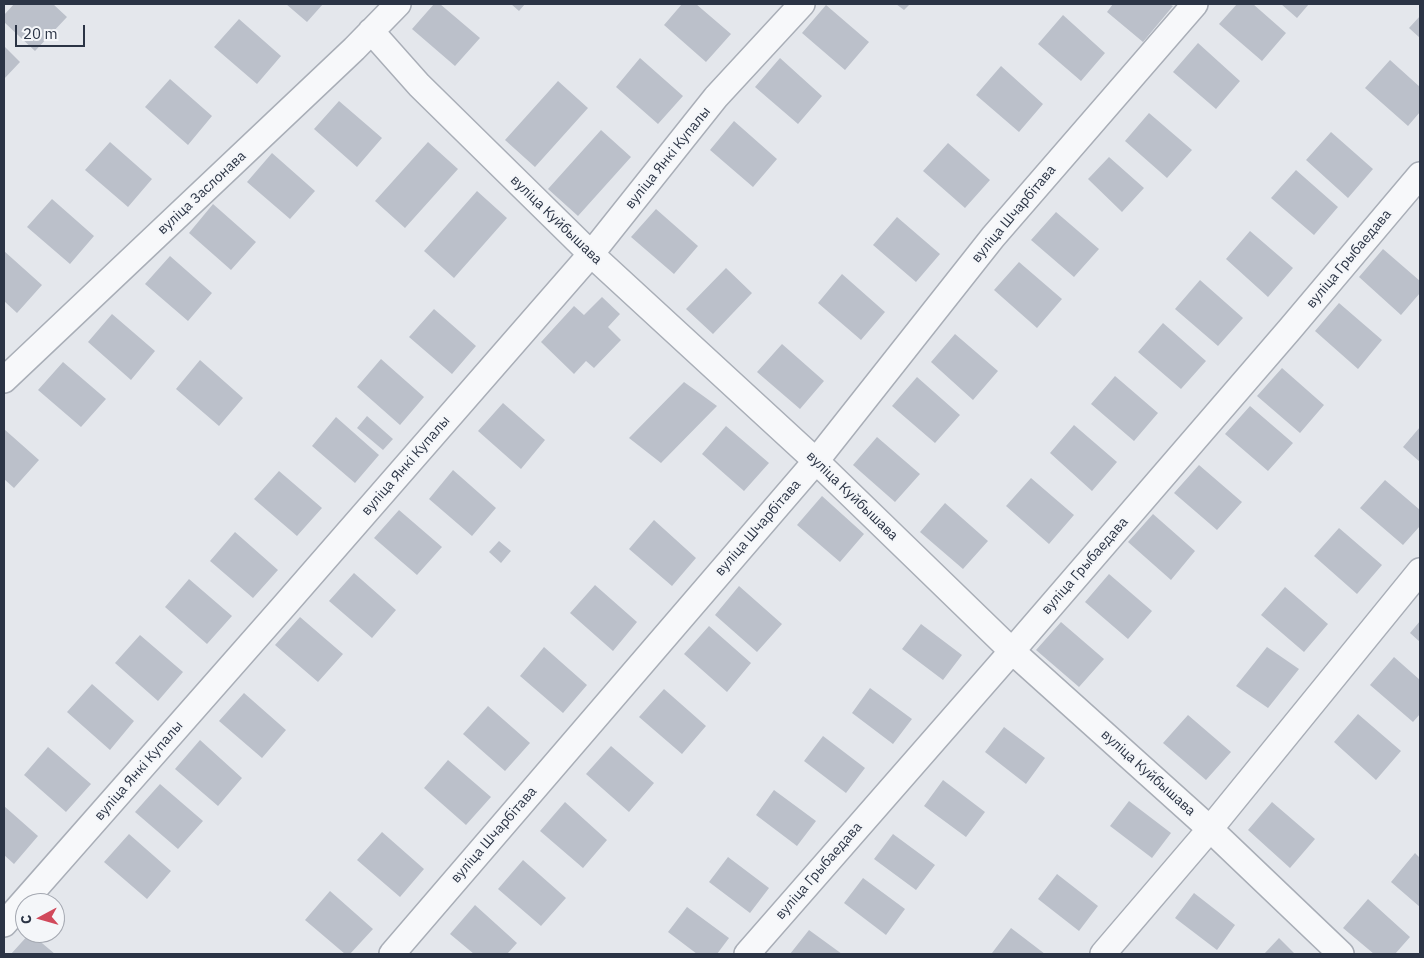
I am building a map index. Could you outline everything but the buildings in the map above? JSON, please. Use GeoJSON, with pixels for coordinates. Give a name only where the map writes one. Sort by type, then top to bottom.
{"type":"FeatureCollection","features":[{"type":"Feature","properties":{"kind":"street","name":"вуліца Заслонава"},"geometry":{"type":"LineString","coordinates":[[4,380],[354,49],[398,4]]}},
{"type":"Feature","properties":{"kind":"street","name":"вуліца Янкі Купалы"},"geometry":{"type":"LineString","coordinates":[[4,924],[591,254],[716,97],[802,4]]}},
{"type":"Feature","properties":{"kind":"street","name":"вуліца Шчарбітава"},"geometry":{"type":"LineString","coordinates":[[392,954],[816,461],[993,237],[1195,4]]}},
{"type":"Feature","properties":{"kind":"street","name":"вуліца Куйбышава"},"geometry":{"type":"LineString","coordinates":[[371,31],[419,85],[591,254],[816,461],[1012,651],[1210,829],[1341,954]]}},
{"type":"Feature","properties":{"kind":"street","name":"вуліца Грыбаедава"},"geometry":{"type":"LineString","coordinates":[[747,954],[1290,330],[1420,175]]}},
{"type":"Feature","properties":{"kind":"street"},"geometry":{"type":"LineString","coordinates":[[1103,954],[1210,829],[1420,571]]}}]}
